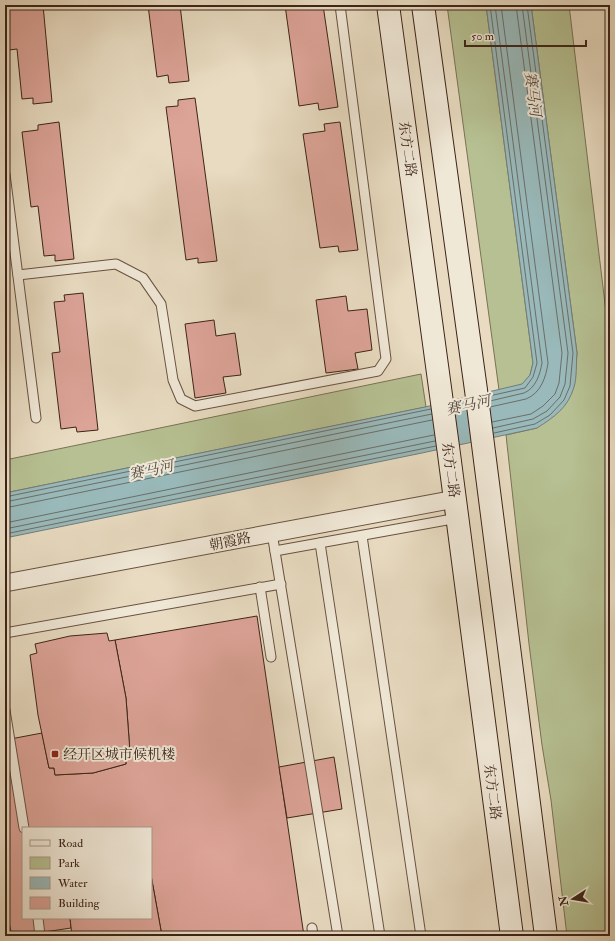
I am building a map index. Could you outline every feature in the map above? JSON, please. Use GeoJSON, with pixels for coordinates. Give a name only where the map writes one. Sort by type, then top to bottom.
{"type":"FeatureCollection","features":[{"type":"Feature","properties":{"kind":"main road","name":"东方二路"},"geometry":{"type":"LineString","coordinates":[[388,5],[512,936]]}},
{"type":"Feature","properties":{"kind":"main road"},"geometry":{"type":"LineString","coordinates":[[423,5],[476,390],[546,936]]}},
{"type":"Feature","properties":{"kind":"street","name":"朝霞路"},"geometry":{"type":"LineString","coordinates":[[5,583],[272,533],[456,509]]}},
{"type":"Feature","properties":{"kind":"lane"},"geometry":{"type":"LineString","coordinates":[[18,275],[116,264],[143,278],[161,304],[173,380],[182,399],[195,406],[378,371],[386,360],[340,5]]}},
{"type":"Feature","properties":{"kind":"lane"},"geometry":{"type":"LineString","coordinates":[[5,174],[36,418]]}},
{"type":"Feature","properties":{"kind":"lane"},"geometry":{"type":"LineString","coordinates":[[275,551],[362,536],[456,509]]}},
{"type":"Feature","properties":{"kind":"lane"},"geometry":{"type":"LineString","coordinates":[[272,533],[338,936]]}},
{"type":"Feature","properties":{"kind":"lane"},"geometry":{"type":"LineString","coordinates":[[362,536],[421,936]]}},
{"type":"Feature","properties":{"kind":"lane"},"geometry":{"type":"LineString","coordinates":[[320,543],[380,936]]}},
{"type":"Feature","properties":{"kind":"lane"},"geometry":{"type":"LineString","coordinates":[[5,633],[280,584]]}},
{"type":"Feature","properties":{"kind":"lane"},"geometry":{"type":"LineString","coordinates":[[260,587],[270,657]]}},
{"type":"Feature","properties":{"kind":"lane"},"geometry":{"type":"LineString","coordinates":[[5,710],[24,827]]}},
{"type":"Feature","properties":{"kind":"lane"},"geometry":{"type":"LineString","coordinates":[[38,919],[40,936]]}},
{"type":"Feature","properties":{"kind":"green space"},"geometry":{"type":"Polygon","coordinates":[[[447,5],[486,5],[533,363],[530,375],[522,385],[499,390],[447,5]]]}},
{"type":"Feature","properties":{"kind":"green space"},"geometry":{"type":"Polygon","coordinates":[[[531,5],[569,5],[610,345],[610,936],[567,936],[551,800],[542,745],[529,644],[506,435],[537,428],[574,386],[577,353],[531,5]]]}},
{"type":"Feature","properties":{"kind":"green space"},"geometry":{"type":"Polygon","coordinates":[[[421,374],[426,407],[5,493],[5,460],[421,374]]]}},
{"type":"Feature","properties":{"kind":"water","name":"赛马河"},"geometry":{"type":"Polygon","coordinates":[[[486,5],[531,5],[577,353],[575,383],[568,401],[560,411],[537,428],[5,538],[5,493],[425,407],[522,384],[530,375],[533,363],[486,5]]]}},
{"type":"Feature","properties":{"kind":"building"},"geometry":{"type":"Polygon","coordinates":[[[5,5],[43,5],[52,102],[33,104],[33,98],[22,99],[17,49],[9,50],[5,5]]]}},
{"type":"Feature","properties":{"kind":"building"},"geometry":{"type":"Polygon","coordinates":[[[148,5],[180,5],[189,81],[169,83],[168,75],[157,77],[148,5]]]}},
{"type":"Feature","properties":{"kind":"building"},"geometry":{"type":"Polygon","coordinates":[[[285,5],[323,5],[338,107],[319,110],[318,103],[299,106],[285,5]]]}},
{"type":"Feature","properties":{"kind":"building"},"geometry":{"type":"Polygon","coordinates":[[[195,98],[217,261],[198,263],[198,258],[186,260],[166,107],[178,106],[178,100],[195,98]]]}},
{"type":"Feature","properties":{"kind":"building"},"geometry":{"type":"Polygon","coordinates":[[[59,122],[74,259],[55,261],[55,255],[44,256],[38,206],[31,207],[22,132],[38,130],[38,125],[59,122]]]}},
{"type":"Feature","properties":{"kind":"building"},"geometry":{"type":"Polygon","coordinates":[[[340,122],[358,250],[339,252],[338,246],[320,248],[303,134],[325,131],[324,124],[340,122]]]}},
{"type":"Feature","properties":{"kind":"building"},"geometry":{"type":"Polygon","coordinates":[[[83,293],[98,430],[77,432],[76,427],[61,429],[52,353],[60,352],[54,302],[65,301],[64,295],[83,293]]]}},
{"type":"Feature","properties":{"kind":"building"},"geometry":{"type":"Polygon","coordinates":[[[346,296],[348,311],[367,309],[372,350],[355,353],[358,369],[326,373],[316,300],[346,296]]]}},
{"type":"Feature","properties":{"kind":"building"},"geometry":{"type":"Polygon","coordinates":[[[214,320],[216,336],[235,333],[241,375],[223,377],[226,393],[195,398],[185,324],[214,320]]]}},
{"type":"Feature","properties":{"kind":"building"},"geometry":{"type":"Polygon","coordinates":[[[257,616],[304,936],[162,936],[152,881],[152,827],[22,827],[22,919],[70,919],[71,928],[12,936],[5,904],[5,740],[42,733],[49,768],[54,768],[55,775],[93,773],[126,764],[125,753],[130,752],[126,698],[115,640],[257,616]]]}},
{"type":"Feature","properties":{"kind":"building"},"geometry":{"type":"Polygon","coordinates":[[[107,633],[109,641],[115,640],[126,698],[130,752],[125,753],[126,764],[93,773],[55,775],[54,768],[49,768],[38,715],[30,655],[37,653],[35,644],[70,636],[107,633]]]}},
{"type":"Feature","properties":{"kind":"building"},"geometry":{"type":"Polygon","coordinates":[[[334,757],[342,809],[287,818],[279,767],[334,757]]]}},
{"type":"Feature","properties":{"kind":"building"},"geometry":{"type":"Polygon","coordinates":[[[152,881],[162,936],[72,936],[70,919],[152,919],[152,881]]]}},
{"type":"Feature","properties":{"kind":"place","name":"经开区城市候机楼"},"geometry":{"type":"Point","coordinates":[55,754]}}]}
